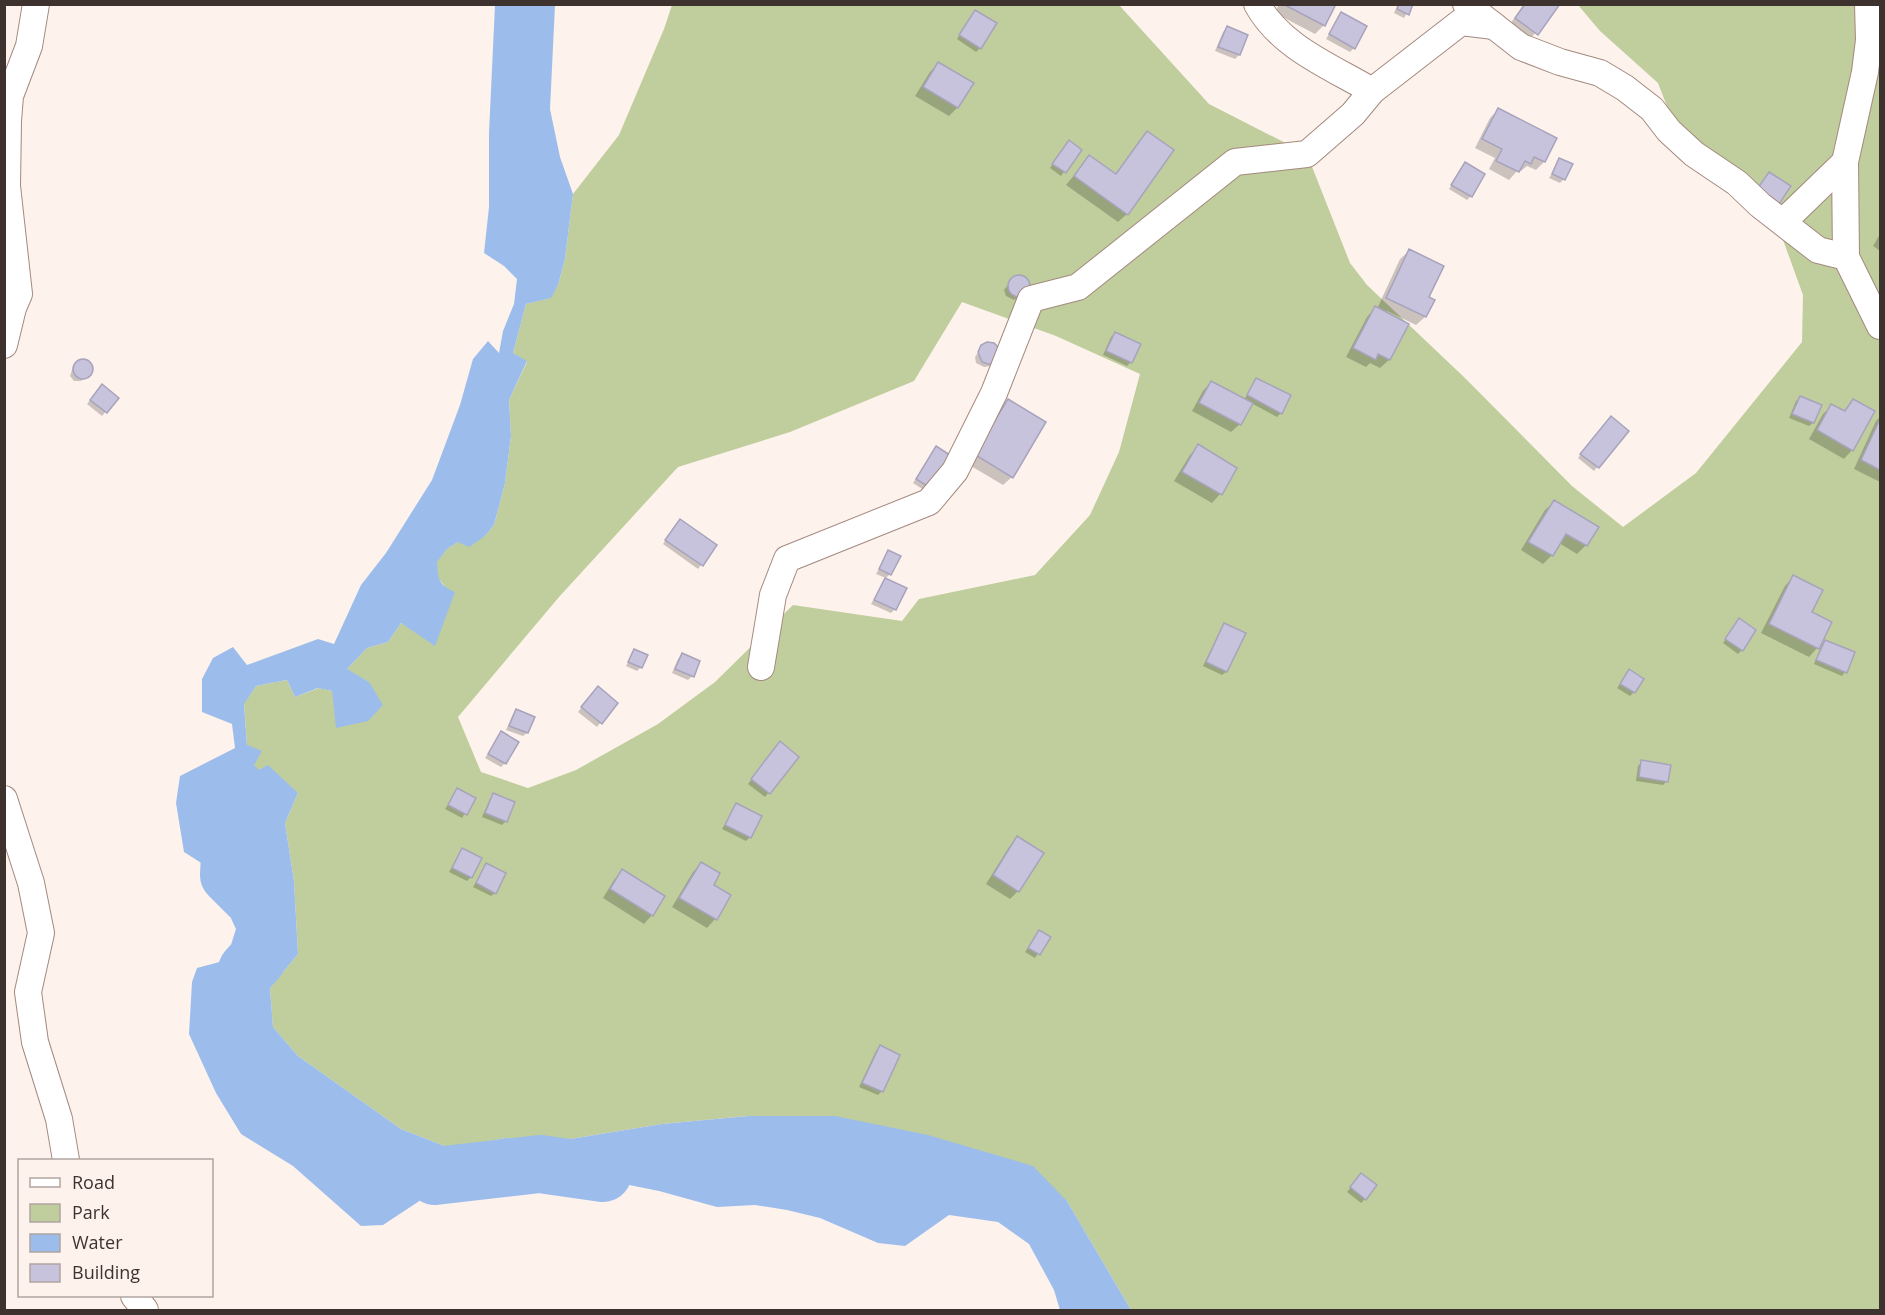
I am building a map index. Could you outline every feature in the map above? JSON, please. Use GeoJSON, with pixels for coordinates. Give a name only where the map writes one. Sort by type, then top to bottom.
{"type":"FeatureCollection","features":[{"type":"Feature","properties":{"kind":"street"},"geometry":{"type":"LineString","coordinates":[[4,345],[8,304],[19,294],[7,186],[7,99],[29,46],[36,4]]}},
{"type":"Feature","properties":{"kind":"street"},"geometry":{"type":"LineString","coordinates":[[1257,4],[1263,14],[1288,41],[1372,91]]}},
{"type":"Feature","properties":{"kind":"street"},"geometry":{"type":"LineString","coordinates":[[1466,4],[1521,46],[1560,62],[1600,73],[1625,88],[1652,109],[1670,131],[1694,154],[1737,183],[1760,205],[1818,250],[1846,257]]}},
{"type":"Feature","properties":{"kind":"street"},"geometry":{"type":"LineString","coordinates":[[1868,4],[1869,40],[1865,72],[1845,162],[1846,257],[1881,326]]}},
{"type":"Feature","properties":{"kind":"street"},"geometry":{"type":"LineString","coordinates":[[761,667],[773,595],[787,559],[929,502],[955,471],[994,393],[1031,299],[1078,288],[1235,162],[1307,154],[1353,114],[1372,91],[1461,22],[1494,26]]}},
{"type":"Feature","properties":{"kind":"street"},"geometry":{"type":"LineString","coordinates":[[1783,222],[1845,162]]}},
{"type":"Feature","properties":{"kind":"street"},"geometry":{"type":"LineString","coordinates":[[4,799],[31,883],[41,933],[28,992],[35,1042],[59,1119],[66,1159]]}},
{"type":"Feature","properties":{"kind":"street"},"geometry":{"type":"LineString","coordinates":[[135,1297],[145,1311]]}},
{"type":"Feature","properties":{"kind":"green space"},"geometry":{"type":"Polygon","coordinates":[[[672,5],[1119,5],[1209,104],[1307,154],[1350,263],[1367,285],[1466,379],[1572,486],[1623,527],[1696,473],[1802,342],[1803,295],[1778,226],[1694,154],[1668,109],[1658,83],[1600,31],[1578,5],[1880,5],[1880,1310],[1131,1310],[1067,1201],[748,1116],[662,1124],[552,1142],[505,1138],[452,1149],[401,1129],[298,1056],[273,1027],[270,988],[298,954],[294,881],[285,823],[298,793],[258,771],[254,765],[247,745],[244,703],[256,686],[287,680],[295,697],[319,688],[332,691],[369,682],[346,670],[367,648],[388,642],[401,623],[414,630],[446,588],[438,578],[436,562],[447,549],[458,542],[485,536],[494,525],[505,483],[511,436],[509,400],[527,362],[513,353],[526,304],[550,298],[558,285],[565,259],[573,194],[619,135],[672,5]],[[962,302],[914,381],[790,432],[678,467],[559,597],[458,717],[481,772],[528,788],[576,770],[658,724],[715,682],[793,605],[902,621],[919,599],[1035,575],[1090,515],[1119,452],[1140,374],[1056,336],[962,302]]]}},
{"type":"Feature","properties":{"kind":"water"},"geometry":{"type":"Polygon","coordinates":[[[495,5],[555,5],[550,109],[560,157],[573,194],[565,259],[558,285],[551,298],[526,304],[513,353],[527,361],[509,400],[511,436],[505,483],[494,525],[485,536],[469,547],[458,542],[447,549],[437,562],[442,584],[455,592],[435,646],[401,623],[388,642],[367,648],[347,669],[369,682],[383,705],[368,721],[336,728],[332,691],[318,688],[295,697],[287,680],[256,686],[244,704],[247,745],[262,751],[254,765],[259,770],[268,765],[298,793],[285,823],[294,881],[298,954],[270,988],[273,1027],[298,1056],[401,1129],[452,1149],[505,1138],[552,1142],[662,1124],[748,1116],[835,1116],[928,1135],[1033,1166],[1067,1201],[1131,1310],[1060,1310],[1054,1290],[1029,1244],[998,1222],[949,1215],[905,1246],[878,1243],[820,1218],[787,1210],[755,1205],[717,1207],[659,1191],[609,1181],[564,1188],[554,1170],[520,1166],[470,1178],[430,1194],[383,1225],[361,1226],[293,1166],[241,1134],[216,1093],[189,1034],[192,982],[197,968],[241,953],[257,930],[258,912],[250,894],[184,852],[176,803],[180,776],[235,748],[232,724],[202,712],[202,679],[213,658],[233,647],[247,665],[318,639],[334,644],[361,585],[386,553],[432,480],[460,405],[473,359],[488,341],[499,353],[503,331],[514,304],[517,279],[504,266],[484,253],[489,207],[489,133],[495,5]]]}},
{"type":"Feature","properties":{"kind":"building"},"geometry":{"type":"Polygon","coordinates":[[[1283,4],[1332,4],[1335,6],[1325,26],[1283,4]]]}},
{"type":"Feature","properties":{"kind":"building"},"geometry":{"type":"Polygon","coordinates":[[[1399,4],[1413,4],[1409,15],[1397,9],[1399,4]]]}},
{"type":"Feature","properties":{"kind":"building"},"geometry":{"type":"Polygon","coordinates":[[[1525,4],[1560,4],[1538,35],[1515,18],[1525,4]]]}},
{"type":"Feature","properties":{"kind":"building"},"geometry":{"type":"Polygon","coordinates":[[[975,10],[997,23],[981,49],[959,35],[975,10]]]}},
{"type":"Feature","properties":{"kind":"building"},"geometry":{"type":"Polygon","coordinates":[[[1341,12],[1367,26],[1355,49],[1329,34],[1341,12]]]}},
{"type":"Feature","properties":{"kind":"building"},"geometry":{"type":"Polygon","coordinates":[[[1227,26],[1248,35],[1240,55],[1218,47],[1227,26]]]}},
{"type":"Feature","properties":{"kind":"building"},"geometry":{"type":"Polygon","coordinates":[[[938,62],[974,83],[958,108],[923,87],[938,62]]]}},
{"type":"Feature","properties":{"kind":"building"},"geometry":{"type":"Polygon","coordinates":[[[1498,108],[1557,138],[1545,162],[1534,157],[1531,164],[1525,161],[1519,172],[1496,161],[1502,149],[1482,139],[1498,108]]]}},
{"type":"Feature","properties":{"kind":"building"},"geometry":{"type":"Polygon","coordinates":[[[1147,131],[1174,150],[1128,215],[1074,176],[1089,155],[1116,174],[1147,131]]]}},
{"type":"Feature","properties":{"kind":"building"},"geometry":{"type":"Polygon","coordinates":[[[1069,140],[1082,150],[1066,173],[1052,164],[1069,140]]]}},
{"type":"Feature","properties":{"kind":"building"},"geometry":{"type":"Polygon","coordinates":[[[1559,158],[1573,164],[1565,180],[1552,174],[1559,158]]]}},
{"type":"Feature","properties":{"kind":"building"},"geometry":{"type":"Polygon","coordinates":[[[1465,162],[1485,174],[1472,197],[1451,185],[1465,162]]]}},
{"type":"Feature","properties":{"kind":"building"},"geometry":{"type":"Polygon","coordinates":[[[1769,172],[1791,186],[1775,210],[1753,195],[1769,172]]]}},
{"type":"Feature","properties":{"kind":"building"},"geometry":{"type":"Polygon","coordinates":[[[1409,249],[1444,266],[1429,297],[1435,300],[1426,317],[1386,298],[1409,249]]]}},
{"type":"Feature","properties":{"kind":"building"},"geometry":{"type":"Polygon","coordinates":[[[1019,275],[1027,278],[1030,286],[1027,294],[1019,297],[1011,294],[1008,286],[1011,278],[1019,275]]]}},
{"type":"Feature","properties":{"kind":"building"},"geometry":{"type":"Polygon","coordinates":[[[1375,306],[1409,324],[1390,360],[1378,354],[1376,360],[1353,348],[1375,306]]]}},
{"type":"Feature","properties":{"kind":"building"},"geometry":{"type":"Polygon","coordinates":[[[1115,332],[1141,344],[1132,363],[1106,351],[1115,332]]]}},
{"type":"Feature","properties":{"kind":"building"},"geometry":{"type":"Polygon","coordinates":[[[987,342],[994,343],[999,348],[992,364],[982,362],[978,352],[981,345],[987,342]]]}},
{"type":"Feature","properties":{"kind":"building"},"geometry":{"type":"Polygon","coordinates":[[[83,359],[90,362],[93,369],[90,376],[83,379],[76,376],[73,369],[76,362],[83,359]]]}},
{"type":"Feature","properties":{"kind":"building"},"geometry":{"type":"Polygon","coordinates":[[[1256,378],[1291,395],[1282,414],[1247,395],[1256,378]]]}},
{"type":"Feature","properties":{"kind":"building"},"geometry":{"type":"Polygon","coordinates":[[[1211,381],[1253,403],[1241,425],[1199,403],[1211,381]]]}},
{"type":"Feature","properties":{"kind":"building"},"geometry":{"type":"Polygon","coordinates":[[[102,384],[119,398],[107,413],[90,400],[102,384]]]}},
{"type":"Feature","properties":{"kind":"building"},"geometry":{"type":"Polygon","coordinates":[[[1800,396],[1822,405],[1814,423],[1792,414],[1800,396]]]}},
{"type":"Feature","properties":{"kind":"building"},"geometry":{"type":"Polygon","coordinates":[[[1008,399],[1046,422],[1013,478],[974,454],[1008,399]]]}},
{"type":"Feature","properties":{"kind":"building"},"geometry":{"type":"Polygon","coordinates":[[[1853,399],[1875,411],[1853,451],[1817,430],[1831,404],[1845,411],[1853,399]]]}},
{"type":"Feature","properties":{"kind":"building"},"geometry":{"type":"Polygon","coordinates":[[[1611,416],[1629,431],[1599,468],[1580,454],[1611,416]]]}},
{"type":"Feature","properties":{"kind":"building"},"geometry":{"type":"Polygon","coordinates":[[[1880,419],[1880,470],[1861,460],[1880,419]]]}},
{"type":"Feature","properties":{"kind":"building"},"geometry":{"type":"Polygon","coordinates":[[[1198,444],[1237,468],[1222,495],[1182,472],[1198,444]]]}},
{"type":"Feature","properties":{"kind":"building"},"geometry":{"type":"Polygon","coordinates":[[[936,446],[956,459],[935,491],[916,479],[936,446]]]}},
{"type":"Feature","properties":{"kind":"building"},"geometry":{"type":"Polygon","coordinates":[[[1554,500],[1599,527],[1587,546],[1566,534],[1553,556],[1528,542],[1554,500]]]}},
{"type":"Feature","properties":{"kind":"building"},"geometry":{"type":"Polygon","coordinates":[[[680,519],[717,545],[703,566],[665,540],[680,519]]]}},
{"type":"Feature","properties":{"kind":"building"},"geometry":{"type":"Polygon","coordinates":[[[888,550],[901,556],[891,575],[879,569],[888,550]]]}},
{"type":"Feature","properties":{"kind":"building"},"geometry":{"type":"Polygon","coordinates":[[[1793,575],[1823,590],[1812,612],[1832,622],[1819,649],[1769,624],[1793,575]]]}},
{"type":"Feature","properties":{"kind":"building"},"geometry":{"type":"Polygon","coordinates":[[[885,578],[907,588],[896,610],[874,600],[885,578]]]}},
{"type":"Feature","properties":{"kind":"building"},"geometry":{"type":"Polygon","coordinates":[[[1739,618],[1756,630],[1743,651],[1725,639],[1739,618]]]}},
{"type":"Feature","properties":{"kind":"building"},"geometry":{"type":"Polygon","coordinates":[[[1224,623],[1246,633],[1227,672],[1206,662],[1224,623]]]}},
{"type":"Feature","properties":{"kind":"building"},"geometry":{"type":"Polygon","coordinates":[[[1825,640],[1855,652],[1847,673],[1816,660],[1825,640]]]}},
{"type":"Feature","properties":{"kind":"building"},"geometry":{"type":"Polygon","coordinates":[[[634,649],[648,655],[642,668],[628,662],[634,649]]]}},
{"type":"Feature","properties":{"kind":"building"},"geometry":{"type":"Polygon","coordinates":[[[682,653],[700,661],[694,677],[675,669],[682,653]]]}},
{"type":"Feature","properties":{"kind":"building"},"geometry":{"type":"Polygon","coordinates":[[[1629,669],[1644,679],[1635,693],[1620,684],[1629,669]]]}},
{"type":"Feature","properties":{"kind":"building"},"geometry":{"type":"Polygon","coordinates":[[[598,686],[618,703],[602,724],[581,707],[598,686]]]}},
{"type":"Feature","properties":{"kind":"building"},"geometry":{"type":"Polygon","coordinates":[[[516,709],[535,717],[528,733],[509,726],[516,709]]]}},
{"type":"Feature","properties":{"kind":"building"},"geometry":{"type":"Polygon","coordinates":[[[501,731],[519,742],[506,764],[488,754],[501,731]]]}},
{"type":"Feature","properties":{"kind":"building"},"geometry":{"type":"Polygon","coordinates":[[[780,741],[799,757],[770,794],[751,779],[780,741]]]}},
{"type":"Feature","properties":{"kind":"building"},"geometry":{"type":"Polygon","coordinates":[[[1641,760],[1671,765],[1668,782],[1639,777],[1641,760]]]}},
{"type":"Feature","properties":{"kind":"building"},"geometry":{"type":"Polygon","coordinates":[[[457,788],[476,798],[467,815],[448,805],[457,788]]]}},
{"type":"Feature","properties":{"kind":"building"},"geometry":{"type":"Polygon","coordinates":[[[493,793],[515,802],[507,822],[485,813],[493,793]]]}},
{"type":"Feature","properties":{"kind":"building"},"geometry":{"type":"Polygon","coordinates":[[[736,803],[762,816],[751,838],[725,825],[736,803]]]}},
{"type":"Feature","properties":{"kind":"building"},"geometry":{"type":"Polygon","coordinates":[[[1017,836],[1044,853],[1019,892],[993,875],[1017,836]]]}},
{"type":"Feature","properties":{"kind":"building"},"geometry":{"type":"Polygon","coordinates":[[[462,848],[482,858],[472,878],[452,868],[462,848]]]}},
{"type":"Feature","properties":{"kind":"building"},"geometry":{"type":"Polygon","coordinates":[[[701,862],[720,873],[714,885],[731,895],[717,920],[679,898],[701,862]]]}},
{"type":"Feature","properties":{"kind":"building"},"geometry":{"type":"Polygon","coordinates":[[[486,863],[506,873],[496,894],[476,883],[486,863]]]}},
{"type":"Feature","properties":{"kind":"building"},"geometry":{"type":"Polygon","coordinates":[[[622,869],[665,896],[653,916],[610,889],[622,869]]]}},
{"type":"Feature","properties":{"kind":"building"},"geometry":{"type":"Polygon","coordinates":[[[1039,930],[1051,937],[1040,955],[1028,948],[1039,930]]]}},
{"type":"Feature","properties":{"kind":"building"},"geometry":{"type":"Polygon","coordinates":[[[880,1045],[900,1055],[883,1092],[862,1083],[880,1045]]]}},
{"type":"Feature","properties":{"kind":"building"},"geometry":{"type":"Polygon","coordinates":[[[1361,1173],[1377,1185],[1366,1200],[1350,1187],[1361,1173]]]}},
{"type":"Feature","properties":{"kind":"waterway"},"geometry":{"type":"LineString","coordinates":[[232,816],[229,875],[255,901],[267,927],[257,959],[247,970]]}},
{"type":"Feature","properties":{"kind":"waterway"},"geometry":{"type":"LineString","coordinates":[[435,1176],[540,1164],[603,1173]]}}]}
